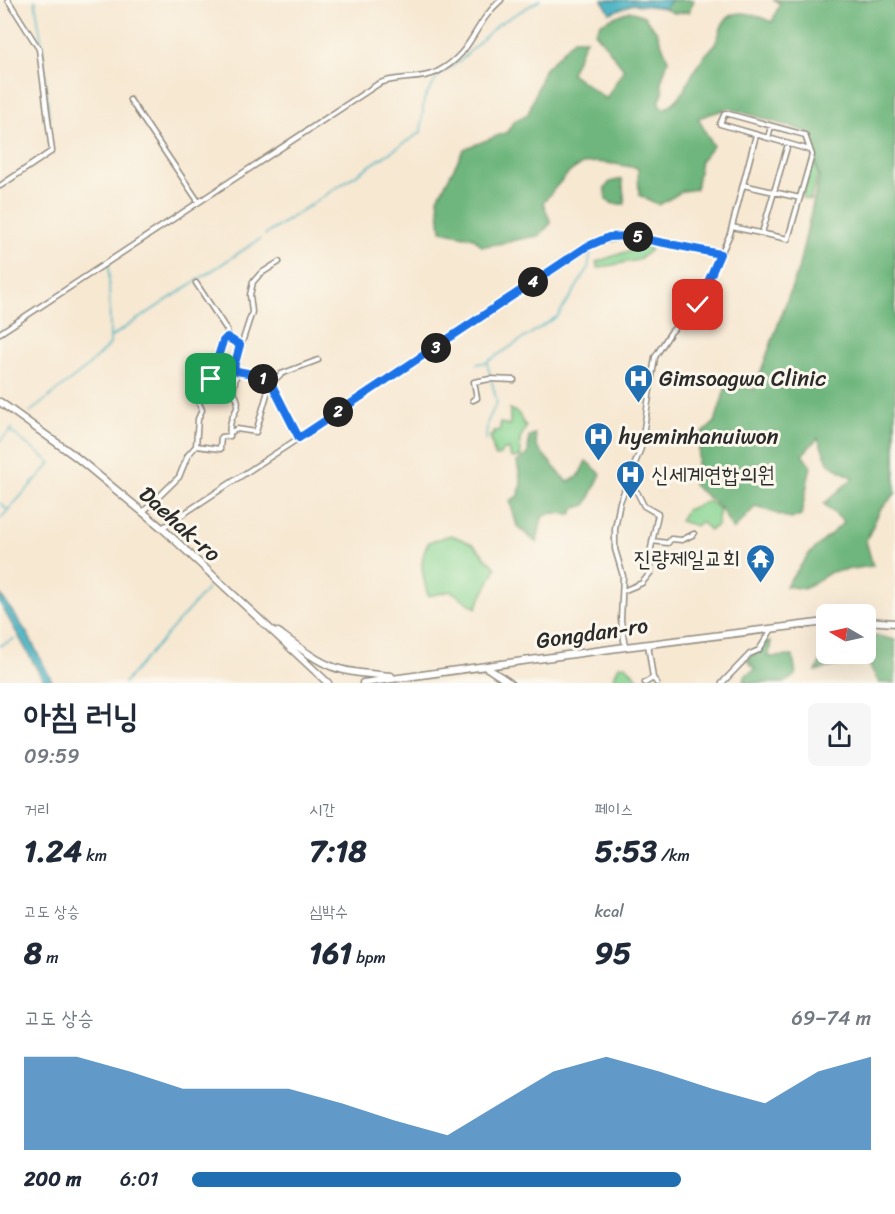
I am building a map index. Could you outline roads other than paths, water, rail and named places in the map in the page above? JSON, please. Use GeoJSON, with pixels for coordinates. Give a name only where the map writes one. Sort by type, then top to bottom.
{"type":"FeatureCollection","features":[{"type":"Feature","properties":{"kind":"main road","name":"Daehak-ro"},"geometry":{"type":"LineString","coordinates":[[0,402],[75,456],[162,528],[328,683]]}},
{"type":"Feature","properties":{"kind":"main road"},"geometry":{"type":"LineString","coordinates":[[255,616],[329,668],[358,674],[403,677]]}},
{"type":"Feature","properties":{"kind":"main road"},"geometry":{"type":"LineString","coordinates":[[876,622],[895,623]]}},
{"type":"Feature","properties":{"kind":"main road","name":"Gongdan-ro"},"geometry":{"type":"LineString","coordinates":[[363,683],[625,646],[816,623]]}},
{"type":"Feature","properties":{"kind":"main road"},"geometry":{"type":"LineString","coordinates":[[486,666],[510,683]]}},
{"type":"Feature","properties":{"kind":"main road"},"geometry":{"type":"LineString","coordinates":[[393,683],[403,677]]}},
{"type":"Feature","properties":{"kind":"street"},"geometry":{"type":"LineString","coordinates":[[0,186],[52,151],[39,49],[8,0]]}},
{"type":"Feature","properties":{"kind":"street"},"geometry":{"type":"LineString","coordinates":[[0,333],[381,82],[433,74],[446,66],[472,43],[481,19],[501,0]]}},
{"type":"Feature","properties":{"kind":"street"},"geometry":{"type":"LineString","coordinates":[[130,100],[198,201]]}},
{"type":"Feature","properties":{"kind":"street"},"geometry":{"type":"LineString","coordinates":[[732,227],[788,238],[812,155],[805,135],[725,113],[720,124],[810,150]]}},
{"type":"Feature","properties":{"kind":"street"},"geometry":{"type":"LineString","coordinates":[[768,138],[771,126]]}},
{"type":"Feature","properties":{"kind":"street"},"geometry":{"type":"LineString","coordinates":[[625,646],[621,620],[623,576],[614,543],[616,521],[626,486],[641,448],[657,352],[671,332],[698,305],[732,227],[756,135]]}},
{"type":"Feature","properties":{"kind":"street"},"geometry":{"type":"LineString","coordinates":[[762,233],[788,144]]}},
{"type":"Feature","properties":{"kind":"street"},"geometry":{"type":"LineString","coordinates":[[743,185],[800,198]]}},
{"type":"Feature","properties":{"kind":"street"},"geometry":{"type":"LineString","coordinates":[[162,528],[592,244],[609,237],[629,236],[720,254]]}},
{"type":"Feature","properties":{"kind":"street"},"geometry":{"type":"LineString","coordinates":[[231,432],[229,426],[238,407],[237,397],[233,392],[237,371],[234,367],[252,312],[250,295],[253,282],[260,274],[279,262]]}},
{"type":"Feature","properties":{"kind":"street"},"geometry":{"type":"LineString","coordinates":[[142,513],[179,477],[188,455],[196,446],[198,419],[202,410],[198,401],[203,393],[202,386],[214,372],[223,341],[227,337],[227,330],[196,283]]}},
{"type":"Feature","properties":{"kind":"street"},"geometry":{"type":"LineString","coordinates":[[227,337],[240,345]]}},
{"type":"Feature","properties":{"kind":"street"},"geometry":{"type":"LineString","coordinates":[[231,432],[258,430],[266,390],[270,384],[281,374],[318,360]]}},
{"type":"Feature","properties":{"kind":"street"},"geometry":{"type":"LineString","coordinates":[[237,371],[258,375],[270,384],[299,438]]}},
{"type":"Feature","properties":{"kind":"street"},"geometry":{"type":"LineString","coordinates":[[475,399],[474,382],[490,379],[514,380]]}},
{"type":"Feature","properties":{"kind":"street"},"geometry":{"type":"LineString","coordinates":[[196,446],[220,449],[221,437],[230,436],[231,432]]}},
{"type":"Feature","properties":{"kind":"street"},"geometry":{"type":"LineString","coordinates":[[623,591],[642,583],[651,572],[652,541],[658,514],[644,506],[637,492],[626,486]]}},
{"type":"Feature","properties":{"kind":"street"},"geometry":{"type":"LineString","coordinates":[[652,541],[668,543],[671,539],[682,540],[694,534]]}},
{"type":"Feature","properties":{"kind":"street"},"geometry":{"type":"LineString","coordinates":[[722,683],[750,654],[759,650],[772,628]]}},
{"type":"Feature","properties":{"kind":"street"},"geometry":{"type":"LineString","coordinates":[[648,644],[652,678],[657,683]]}},
{"type":"Feature","properties":{"kind":"street"},"geometry":{"type":"LineString","coordinates":[[645,683],[652,678]]}},
{"type":"Feature","properties":{"kind":"water"},"geometry":{"type":"Polygon","coordinates":[[[602,0],[672,0],[664,8],[633,4],[610,13],[602,0]]]}},
{"type":"Feature","properties":{"kind":"water"},"geometry":{"type":"Polygon","coordinates":[[[0,594],[27,633],[53,683],[45,683],[0,603],[0,594]]]}},
{"type":"Feature","properties":{"kind":"waterway"},"geometry":{"type":"LineString","coordinates":[[35,0],[50,124]]}},
{"type":"Feature","properties":{"kind":"waterway"},"geometry":{"type":"LineString","coordinates":[[265,235],[421,132],[424,99],[439,75],[460,61],[497,25],[540,0]]}},
{"type":"Feature","properties":{"kind":"waterway"},"geometry":{"type":"LineString","coordinates":[[111,337],[260,239]]}},
{"type":"Feature","properties":{"kind":"waterway"},"geometry":{"type":"LineString","coordinates":[[476,364],[487,362],[558,316],[588,269],[591,249]]}},
{"type":"Feature","properties":{"kind":"waterway"},"geometry":{"type":"LineString","coordinates":[[30,412],[86,368],[110,344],[109,265]]}},
{"type":"Feature","properties":{"kind":"waterway"},"geometry":{"type":"LineString","coordinates":[[486,441],[487,423],[497,402],[487,363]]}},
{"type":"Feature","properties":{"kind":"waterway"},"geometry":{"type":"LineString","coordinates":[[0,441],[13,428]]}},
{"type":"Feature","properties":{"kind":"waterway"},"geometry":{"type":"LineString","coordinates":[[0,519],[51,463],[10,431]]}},
{"type":"Feature","properties":{"kind":"waterway"},"geometry":{"type":"LineString","coordinates":[[0,503],[8,510]]}},
{"type":"Feature","properties":{"kind":"waterway"},"geometry":{"type":"LineString","coordinates":[[124,683],[208,588]]}},
{"type":"Feature","properties":{"kind":"waterway"},"geometry":{"type":"LineString","coordinates":[[0,646],[14,639]]}},
{"type":"Feature","properties":{"kind":"place","name":"Gimsoagwa Clinic"},"geometry":{"type":"Point","coordinates":[638,404]}},
{"type":"Feature","properties":{"kind":"place","name":"hyeminhanuiwon"},"geometry":{"type":"Point","coordinates":[598,462]}},
{"type":"Feature","properties":{"kind":"place","name":"신세계연합의원"},"geometry":{"type":"Point","coordinates":[630,500]}},
{"type":"Feature","properties":{"kind":"place","name":"진량제일교회"},"geometry":{"type":"Point","coordinates":[761,584]}}]}
